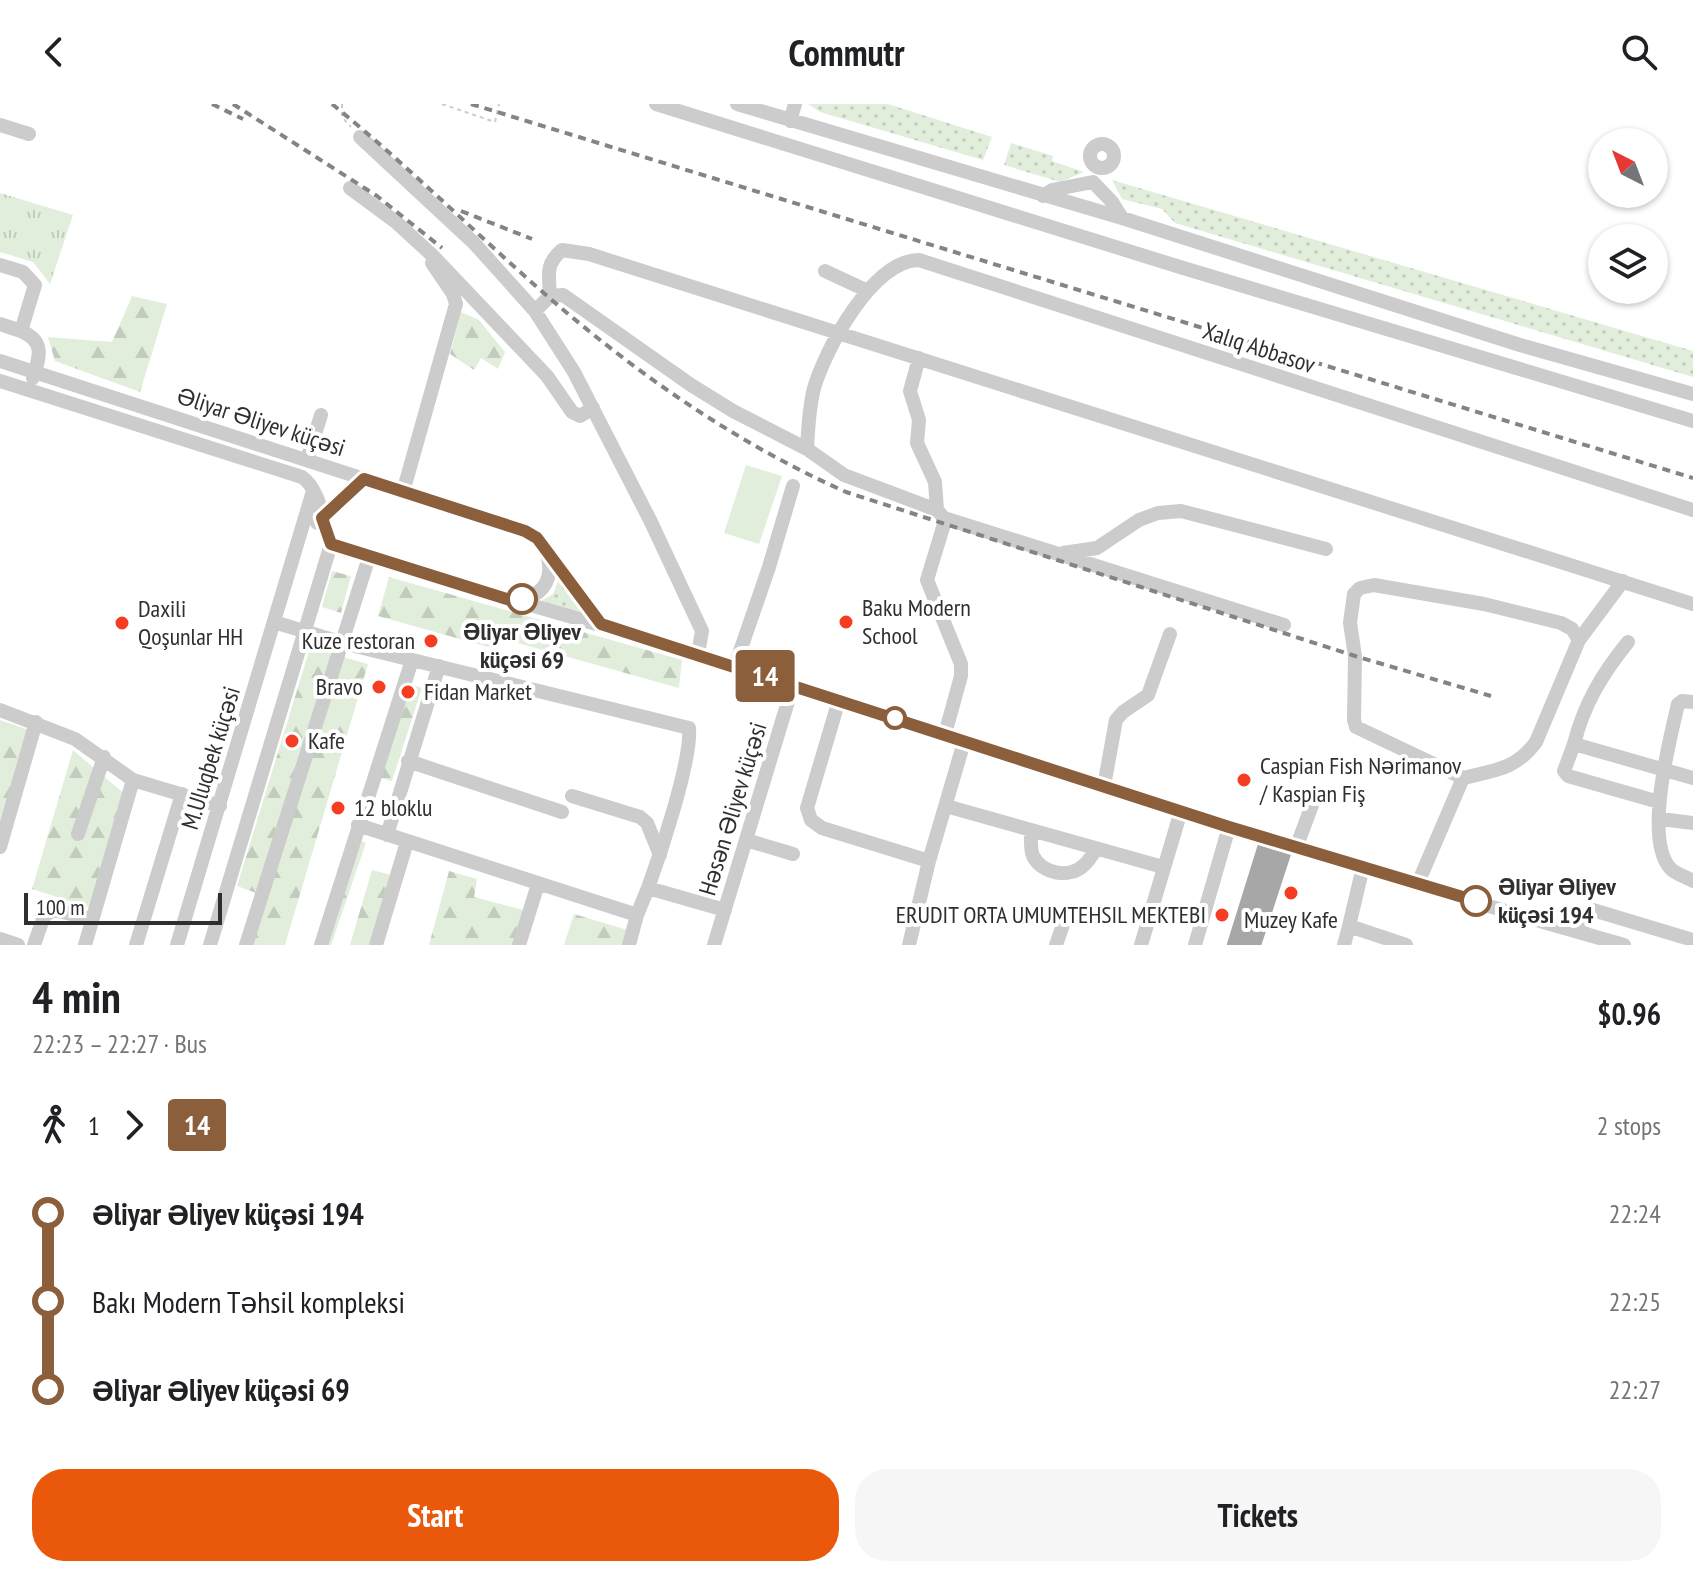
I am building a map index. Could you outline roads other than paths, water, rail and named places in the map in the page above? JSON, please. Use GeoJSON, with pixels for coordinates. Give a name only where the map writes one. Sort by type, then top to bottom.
{"type":"FeatureCollection","features":[{"type":"Feature","properties":{"kind":"main road"},"geometry":{"type":"LineString","coordinates":[[1236,945],[1283,844]]}},
{"type":"Feature","properties":{"kind":"main road"},"geometry":{"type":"LineString","coordinates":[[1252,945],[1283,844]]}},
{"type":"Feature","properties":{"kind":"street"},"geometry":{"type":"LineString","coordinates":[[656,104],[1180,267],[1693,421]]}},
{"type":"Feature","properties":{"kind":"street"},"geometry":{"type":"LineString","coordinates":[[737,104],[1122,218],[1520,345],[1693,394]]}},
{"type":"Feature","properties":{"kind":"street"},"geometry":{"type":"LineString","coordinates":[[790,121],[795,104]]}},
{"type":"Feature","properties":{"kind":"street"},"geometry":{"type":"LineString","coordinates":[[0,125],[29,134]]}},
{"type":"Feature","properties":{"kind":"street"},"geometry":{"type":"LineString","coordinates":[[360,137],[474,243],[535,311],[574,372],[625,467],[698,622],[702,639],[698,654]]}},
{"type":"Feature","properties":{"kind":"street"},"geometry":{"type":"LineString","coordinates":[[1043,196],[1096,175],[1122,218]]}},
{"type":"Feature","properties":{"kind":"street"},"geometry":{"type":"LineString","coordinates":[[350,188],[396,222],[434,257],[538,366],[572,412],[580,416],[593,408]]}},
{"type":"Feature","properties":{"kind":"street"},"geometry":{"type":"LineString","coordinates":[[550,296],[552,259],[562,250],[572,251],[1693,604]]}},
{"type":"Feature","properties":{"kind":"street"},"geometry":{"type":"LineString","coordinates":[[403,492],[456,304],[453,294],[433,268],[434,257]]}},
{"type":"Feature","properties":{"kind":"street","name":"Xalıq Abbasov"},"geometry":{"type":"LineString","coordinates":[[807,449],[810,406],[815,387],[838,333],[868,291],[901,263],[919,260],[1693,510]]}},
{"type":"Feature","properties":{"kind":"street"},"geometry":{"type":"LineString","coordinates":[[0,265],[23,272],[35,285],[21,331]]}},
{"type":"Feature","properties":{"kind":"street"},"geometry":{"type":"LineString","coordinates":[[825,271],[868,291]]}},
{"type":"Feature","properties":{"kind":"street"},"geometry":{"type":"LineString","coordinates":[[535,311],[550,296],[563,295],[691,385],[733,411],[807,449],[844,475],[940,514],[1284,625]]}},
{"type":"Feature","properties":{"kind":"street"},"geometry":{"type":"LineString","coordinates":[[0,324],[33,336],[37,342],[39,357],[30,390]]}},
{"type":"Feature","properties":{"kind":"street"},"geometry":{"type":"LineString","coordinates":[[919,358],[910,391],[919,420],[917,443],[935,482],[944,524],[927,580],[961,664],[961,676],[945,734]]}},
{"type":"Feature","properties":{"kind":"street","name":"Əliyar Əliyev küçəsi"},"geometry":{"type":"LineString","coordinates":[[0,361],[525,531],[537,538],[601,624]]}},
{"type":"Feature","properties":{"kind":"street","name":"Əliyar Əliyev küçəsi"},"geometry":{"type":"LineString","coordinates":[[0,381],[302,477],[313,491],[331,544]]}},
{"type":"Feature","properties":{"kind":"street"},"geometry":{"type":"LineString","coordinates":[[307,460],[321,415]]}},
{"type":"Feature","properties":{"kind":"street"},"geometry":{"type":"LineString","coordinates":[[301,538],[364,479]]}},
{"type":"Feature","properties":{"kind":"street"},"geometry":{"type":"LineString","coordinates":[[735,666],[793,486]]}},
{"type":"Feature","properties":{"kind":"street","name":"M.Uluqbek küçəsi"},"geometry":{"type":"LineString","coordinates":[[177,945],[313,491]]}},
{"type":"Feature","properties":{"kind":"street"},"geometry":{"type":"LineString","coordinates":[[1059,554],[1097,548],[1139,520],[1158,513],[1181,511],[1326,549]]}},
{"type":"Feature","properties":{"kind":"street"},"geometry":{"type":"LineString","coordinates":[[210,945],[331,544],[698,654],[1283,844],[1580,932],[1596,941],[1624,945]]}},
{"type":"Feature","properties":{"kind":"street"},"geometry":{"type":"LineString","coordinates":[[510,600],[530,599],[540,592],[549,570],[546,550]]}},
{"type":"Feature","properties":{"kind":"street"},"geometry":{"type":"LineString","coordinates":[[246,945],[369,557]]}},
{"type":"Feature","properties":{"kind":"street"},"geometry":{"type":"LineString","coordinates":[[1579,640],[1572,629],[1561,623],[1484,604],[1374,585],[1360,588],[1354,594],[1350,623],[1355,656],[1356,727],[1463,778],[1511,767],[1526,756],[1536,742],[1579,640],[1623,581]]}},
{"type":"Feature","properties":{"kind":"street"},"geometry":{"type":"LineString","coordinates":[[274,622],[343,643],[689,728],[690,737],[660,855],[629,945]]}},
{"type":"Feature","properties":{"kind":"street"},"geometry":{"type":"LineString","coordinates":[[1104,786],[1116,720],[1148,695],[1170,634]]}},
{"type":"Feature","properties":{"kind":"street"},"geometry":{"type":"LineString","coordinates":[[1628,642],[1593,690],[1564,771],[1568,776],[1659,802]]}},
{"type":"Feature","properties":{"kind":"street"},"geometry":{"type":"LineString","coordinates":[[321,945],[412,660]]}},
{"type":"Feature","properties":{"kind":"street"},"geometry":{"type":"LineString","coordinates":[[387,835],[439,666]]}},
{"type":"Feature","properties":{"kind":"street","name":"Həsən Əliyev küçəsi"},"geometry":{"type":"LineString","coordinates":[[714,945],[793,685]]}},
{"type":"Feature","properties":{"kind":"street"},"geometry":{"type":"LineString","coordinates":[[839,700],[807,808],[811,820],[822,828],[929,861]]}},
{"type":"Feature","properties":{"kind":"street"},"geometry":{"type":"LineString","coordinates":[[1693,702],[1682,701],[1678,704],[1659,802],[1659,835],[1666,862],[1672,870],[1693,881]]}},
{"type":"Feature","properties":{"kind":"street"},"geometry":{"type":"LineString","coordinates":[[0,710],[75,739],[133,780],[220,806]]}},
{"type":"Feature","properties":{"kind":"street"},"geometry":{"type":"LineString","coordinates":[[0,847],[36,722]]}},
{"type":"Feature","properties":{"kind":"street"},"geometry":{"type":"LineString","coordinates":[[909,945],[929,861],[964,742]]}},
{"type":"Feature","properties":{"kind":"street"},"geometry":{"type":"LineString","coordinates":[[1574,744],[1693,778]]}},
{"type":"Feature","properties":{"kind":"street"},"geometry":{"type":"LineString","coordinates":[[78,834],[104,757]]}},
{"type":"Feature","properties":{"kind":"street"},"geometry":{"type":"LineString","coordinates":[[408,761],[562,812]]}},
{"type":"Feature","properties":{"kind":"street"},"geometry":{"type":"LineString","coordinates":[[1418,883],[1463,778]]}},
{"type":"Feature","properties":{"kind":"street"},"geometry":{"type":"LineString","coordinates":[[85,945],[133,780]]}},
{"type":"Feature","properties":{"kind":"street"},"geometry":{"type":"LineString","coordinates":[[136,945],[182,794]]}},
{"type":"Feature","properties":{"kind":"street"},"geometry":{"type":"LineString","coordinates":[[1283,844],[1315,797],[1323,795],[1333,799]]}},
{"type":"Feature","properties":{"kind":"street"},"geometry":{"type":"LineString","coordinates":[[572,796],[640,817],[647,823],[660,855]]}},
{"type":"Feature","properties":{"kind":"street"},"geometry":{"type":"LineString","coordinates":[[946,806],[1163,867]]}},
{"type":"Feature","properties":{"kind":"street"},"geometry":{"type":"LineString","coordinates":[[1141,945],[1181,811]]}},
{"type":"Feature","properties":{"kind":"street"},"geometry":{"type":"LineString","coordinates":[[1661,819],[1693,823]]}},
{"type":"Feature","properties":{"kind":"street"},"geometry":{"type":"LineString","coordinates":[[358,825],[637,915]]}},
{"type":"Feature","properties":{"kind":"street"},"geometry":{"type":"LineString","coordinates":[[1195,945],[1229,827]]}},
{"type":"Feature","properties":{"kind":"street"},"geometry":{"type":"LineString","coordinates":[[1031,830],[1032,855],[1044,869],[1066,874],[1074,872],[1083,867],[1096,849]]}},
{"type":"Feature","properties":{"kind":"street"},"geometry":{"type":"LineString","coordinates":[[746,840],[793,854]]}},
{"type":"Feature","properties":{"kind":"street"},"geometry":{"type":"LineString","coordinates":[[376,945],[407,842]]}},
{"type":"Feature","properties":{"kind":"street"},"geometry":{"type":"LineString","coordinates":[[1344,945],[1363,867]]}},
{"type":"Feature","properties":{"kind":"street"},"geometry":{"type":"LineString","coordinates":[[519,945],[538,884]]}},
{"type":"Feature","properties":{"kind":"street"},"geometry":{"type":"LineString","coordinates":[[648,888],[725,910]]}},
{"type":"Feature","properties":{"kind":"street"},"geometry":{"type":"LineString","coordinates":[[34,945],[48,912],[54,910],[92,919]]}},
{"type":"Feature","properties":{"kind":"street"},"geometry":{"type":"LineString","coordinates":[[1580,932],[1587,913],[1593,910],[1693,940]]}},
{"type":"Feature","properties":{"kind":"street"},"geometry":{"type":"LineString","coordinates":[[1056,945],[1067,913]]}},
{"type":"Feature","properties":{"kind":"street"},"geometry":{"type":"LineString","coordinates":[[1349,926],[1406,945]]}},
{"type":"Feature","properties":{"kind":"street"},"geometry":{"type":"LineString","coordinates":[[0,939],[18,945]]}},
{"type":"Feature","properties":{"kind":"railway"},"geometry":{"type":"LineString","coordinates":[[212,104],[243,119]]}},
{"type":"Feature","properties":{"kind":"railway"},"geometry":{"type":"LineString","coordinates":[[233,104],[377,196],[442,248]]}},
{"type":"Feature","properties":{"kind":"railway"},"geometry":{"type":"LineString","coordinates":[[332,104],[546,295],[616,352],[689,405],[805,473],[846,492],[1355,656],[1491,696]]}},
{"type":"Feature","properties":{"kind":"railway"},"geometry":{"type":"LineString","coordinates":[[471,104],[1693,478]]}},
{"type":"Feature","properties":{"kind":"railway"},"geometry":{"type":"LineString","coordinates":[[461,211],[532,239]]}},
{"type":"Feature","properties":{"kind":"place","name":"Əliyar Əliyev küçəsi 69"},"geometry":{"type":"Point","coordinates":[522,599]}},
{"type":"Feature","properties":{"kind":"place","name":"Baku Modern School"},"geometry":{"type":"Point","coordinates":[846,622]}},
{"type":"Feature","properties":{"kind":"place","name":"Daxili Qoşunlar HH"},"geometry":{"type":"Point","coordinates":[122,623]}},
{"type":"Feature","properties":{"kind":"place","name":"Kuze restoran"},"geometry":{"type":"Point","coordinates":[431,641]}},
{"type":"Feature","properties":{"kind":"place","name":"Bravo"},"geometry":{"type":"Point","coordinates":[379,687]}},
{"type":"Feature","properties":{"kind":"place","name":"Fidan Market"},"geometry":{"type":"Point","coordinates":[408,692]}},
{"type":"Feature","properties":{"kind":"place","name":"Kafe"},"geometry":{"type":"Point","coordinates":[292,741]}},
{"type":"Feature","properties":{"kind":"place","name":"Caspian Fish Nərimanov / Kaspian Fiş"},"geometry":{"type":"Point","coordinates":[1244,780]}},
{"type":"Feature","properties":{"kind":"place","name":"12 bloklu"},"geometry":{"type":"Point","coordinates":[338,808]}},
{"type":"Feature","properties":{"kind":"place","name":"Muzey Kafe"},"geometry":{"type":"Point","coordinates":[1291,893]}},
{"type":"Feature","properties":{"kind":"place","name":"Əliyar Əliyev küçəsi 194"},"geometry":{"type":"Point","coordinates":[1476,901]}},
{"type":"Feature","properties":{"kind":"place","name":"ERUDIT ORTA UMUMTEHSIL MEKTEBI"},"geometry":{"type":"Point","coordinates":[1222,915]}}]}
